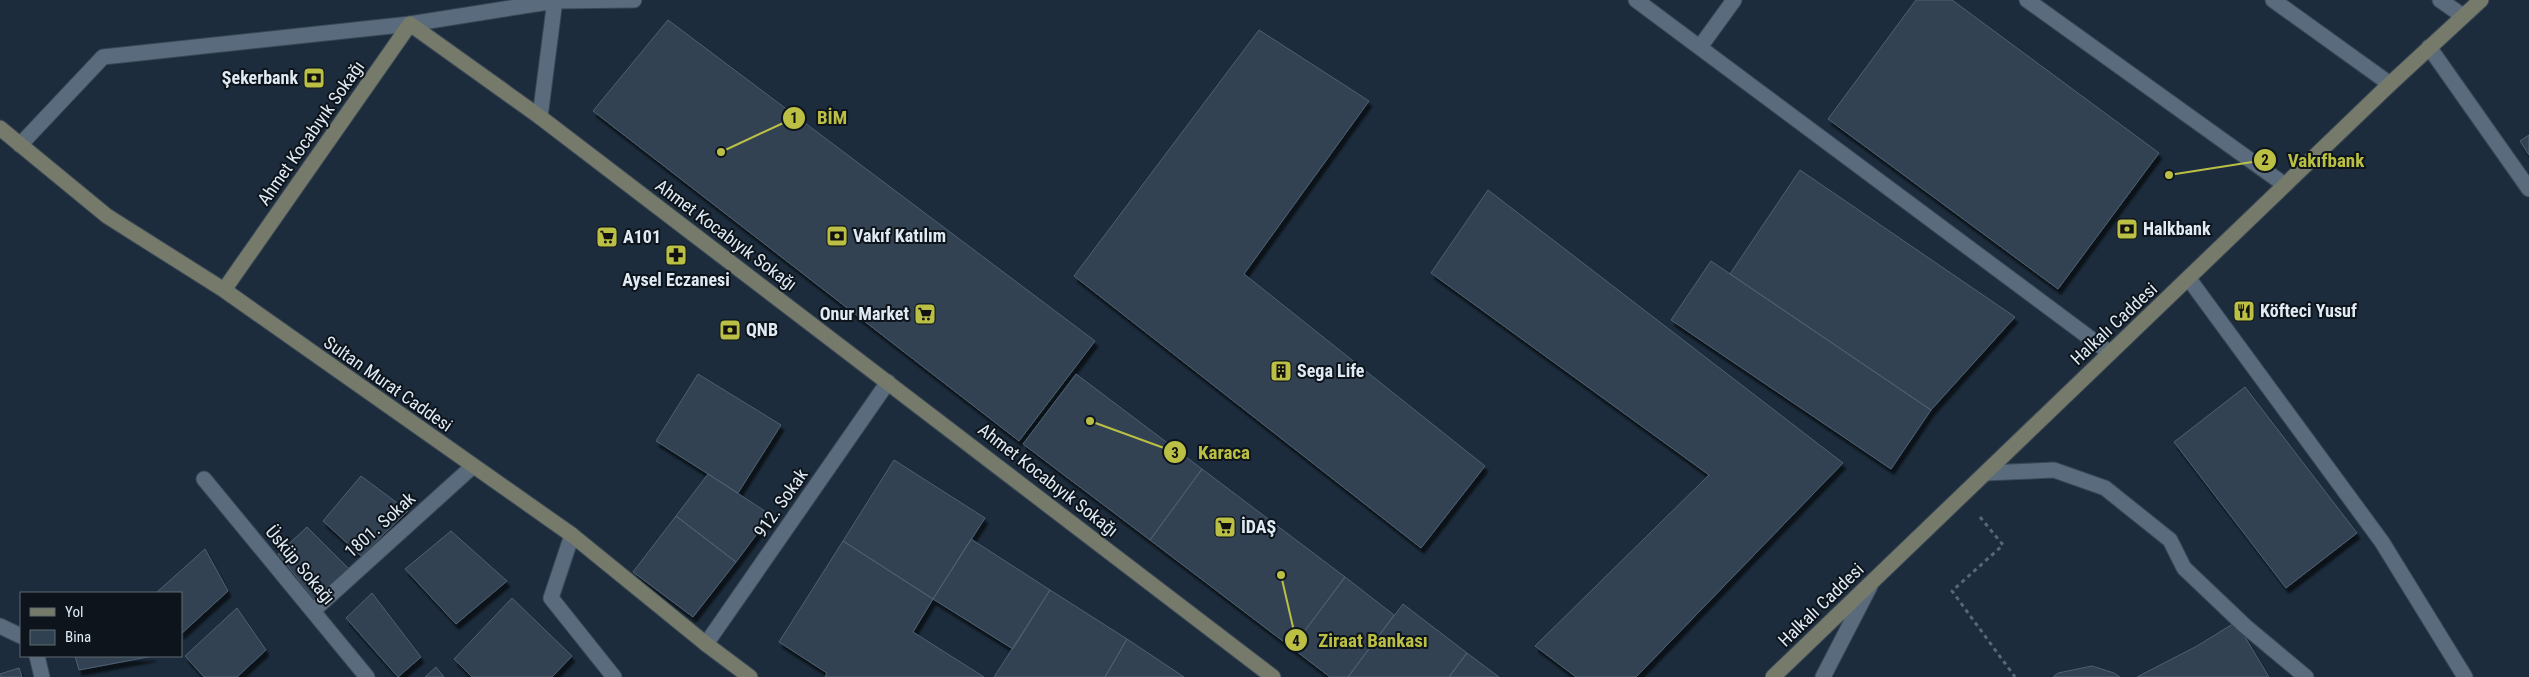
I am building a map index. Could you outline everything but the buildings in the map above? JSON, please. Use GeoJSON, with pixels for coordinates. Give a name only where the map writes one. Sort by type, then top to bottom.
{"type":"FeatureCollection","features":[{"type":"Feature","properties":{"kind":"street"},"geometry":{"type":"LineString","coordinates":[[20,145],[103,57],[410,24],[555,0],[634,0]]}},
{"type":"Feature","properties":{"kind":"street"},"geometry":{"type":"LineString","coordinates":[[540,117],[555,0]]}},
{"type":"Feature","properties":{"kind":"street"},"geometry":{"type":"LineString","coordinates":[[1636,0],[2110,353]]}},
{"type":"Feature","properties":{"kind":"street"},"geometry":{"type":"LineString","coordinates":[[1700,47],[1734,0]]}},
{"type":"Feature","properties":{"kind":"street"},"geometry":{"type":"LineString","coordinates":[[2027,0],[2285,185]]}},
{"type":"Feature","properties":{"kind":"street"},"geometry":{"type":"LineString","coordinates":[[2273,0],[2390,84]]}},
{"type":"Feature","properties":{"kind":"street"},"geometry":{"type":"LineString","coordinates":[[2440,0],[2462,16]]}},
{"type":"Feature","properties":{"kind":"street","name":"Halkalı Caddesi"},"geometry":{"type":"LineString","coordinates":[[1773,677],[2390,84],[2481,0]]}},
{"type":"Feature","properties":{"kind":"street","name":"Ahmet Kocabıyık Sokağı"},"geometry":{"type":"LineString","coordinates":[[224,290],[410,24],[540,117],[1273,677]]}},
{"type":"Feature","properties":{"kind":"street"},"geometry":{"type":"LineString","coordinates":[[2429,47],[2529,189]]}},
{"type":"Feature","properties":{"kind":"street","name":"Sultan Murat Caddesi"},"geometry":{"type":"LineString","coordinates":[[0,128],[107,216],[224,290],[572,536],[750,677]]}},
{"type":"Feature","properties":{"kind":"street"},"geometry":{"type":"LineString","coordinates":[[2189,279],[2382,542],[2465,677]]}},
{"type":"Feature","properties":{"kind":"street","name":"912. Sokak"},"geometry":{"type":"LineString","coordinates":[[706,644],[888,382]]}},
{"type":"Feature","properties":{"kind":"street","name":"1801. Sokak"},"geometry":{"type":"LineString","coordinates":[[314,610],[472,467]]}},
{"type":"Feature","properties":{"kind":"street"},"geometry":{"type":"LineString","coordinates":[[1986,473],[2054,470],[2105,488],[2170,540],[2184,568],[2245,626],[2306,677]]}},
{"type":"Feature","properties":{"kind":"street","name":"Üsküp Sokağı"},"geometry":{"type":"LineString","coordinates":[[204,479],[314,610],[367,677]]}},
{"type":"Feature","properties":{"kind":"street"},"geometry":{"type":"LineString","coordinates":[[572,536],[551,598],[614,677]]}},
{"type":"Feature","properties":{"kind":"street"},"geometry":{"type":"LineString","coordinates":[[1823,677],[1872,582]]}},
{"type":"Feature","properties":{"kind":"street"},"geometry":{"type":"LineString","coordinates":[[0,626],[20,636]]}},
{"type":"Feature","properties":{"kind":"street"},"geometry":{"type":"LineString","coordinates":[[37,657],[42,677]]}},
{"type":"Feature","properties":{"kind":"path"},"geometry":{"type":"LineString","coordinates":[[1962,496],[2003,545],[1952,590],[2015,677]]}},
{"type":"Feature","properties":{"kind":"place","name":"Şekerbank"},"geometry":{"type":"Point","coordinates":[314,78]}},
{"type":"Feature","properties":{"kind":"place","name":"BİM"},"geometry":{"type":"Point","coordinates":[721,152]}},
{"type":"Feature","properties":{"kind":"place","name":"Vakıfbank"},"geometry":{"type":"Point","coordinates":[2169,175]}},
{"type":"Feature","properties":{"kind":"place","name":"Halkbank"},"geometry":{"type":"Point","coordinates":[2127,229]}},
{"type":"Feature","properties":{"kind":"place","name":"Vakıf Katılım"},"geometry":{"type":"Point","coordinates":[837,236]}},
{"type":"Feature","properties":{"kind":"place","name":"A101"},"geometry":{"type":"Point","coordinates":[607,237]}},
{"type":"Feature","properties":{"kind":"place","name":"Aysel Eczanesi"},"geometry":{"type":"Point","coordinates":[676,255]}},
{"type":"Feature","properties":{"kind":"place","name":"Köfteci Yusuf"},"geometry":{"type":"Point","coordinates":[2244,311]}},
{"type":"Feature","properties":{"kind":"place","name":"Onur Market"},"geometry":{"type":"Point","coordinates":[925,314]}},
{"type":"Feature","properties":{"kind":"place","name":"QNB"},"geometry":{"type":"Point","coordinates":[730,330]}},
{"type":"Feature","properties":{"kind":"place","name":"Sega Life"},"geometry":{"type":"Point","coordinates":[1281,371]}},
{"type":"Feature","properties":{"kind":"place","name":"Karaca"},"geometry":{"type":"Point","coordinates":[1090,421]}},
{"type":"Feature","properties":{"kind":"place","name":"İDAŞ"},"geometry":{"type":"Point","coordinates":[1225,527]}},
{"type":"Feature","properties":{"kind":"place","name":"Ziraat Bankası"},"geometry":{"type":"Point","coordinates":[1281,575]}}]}
